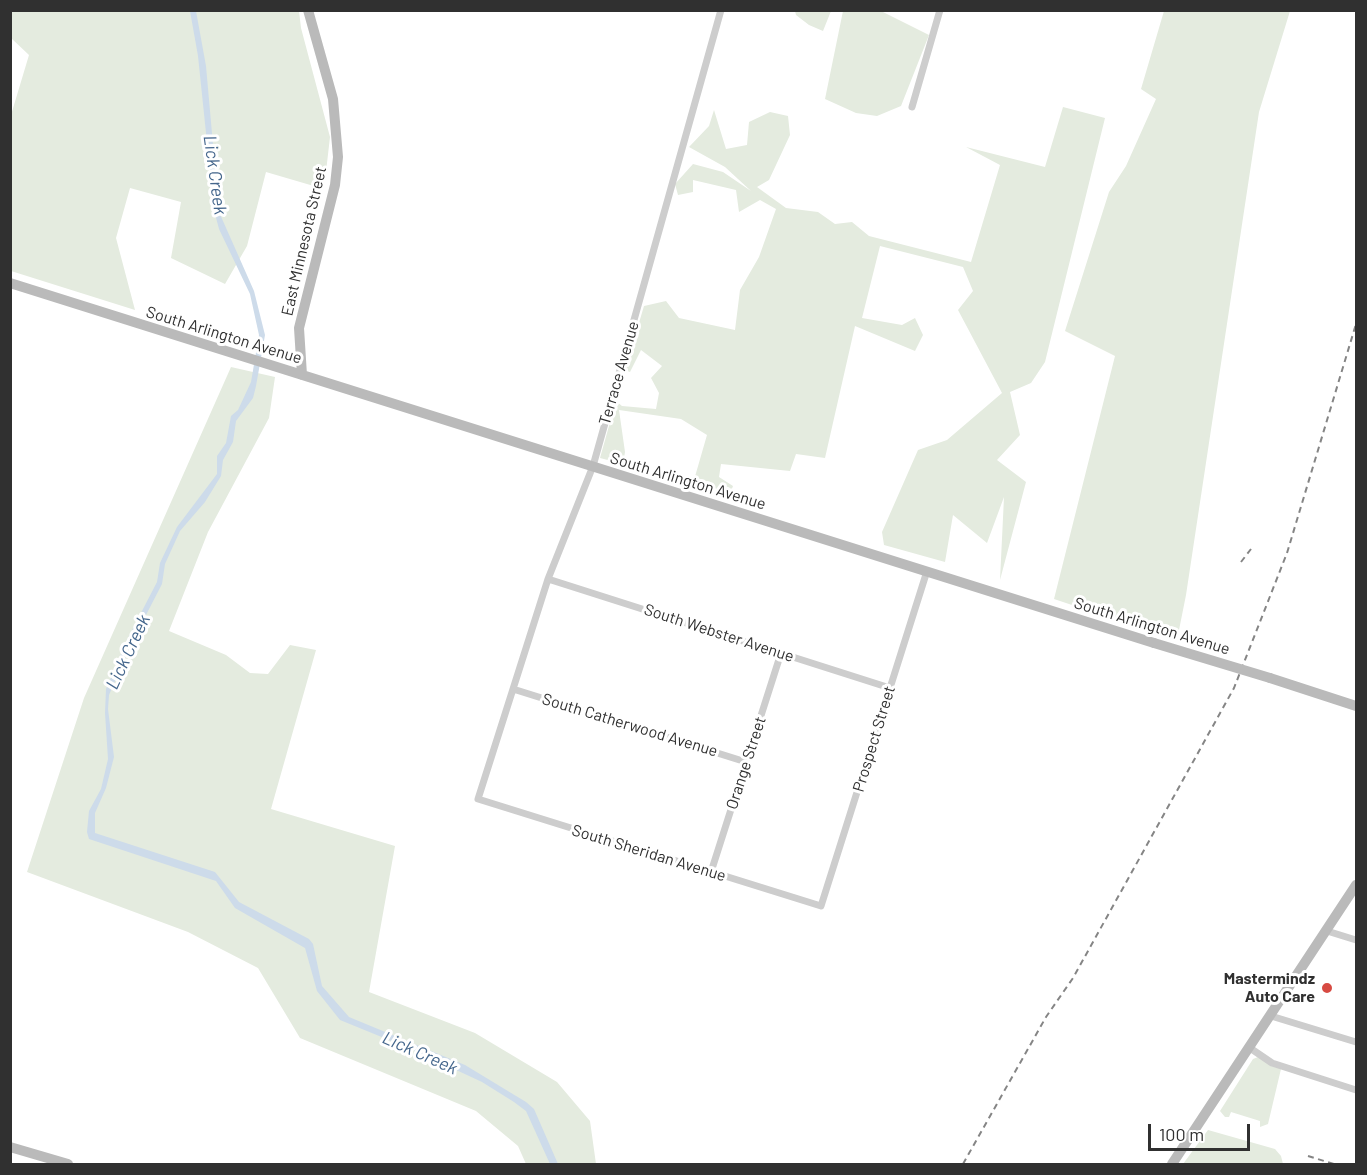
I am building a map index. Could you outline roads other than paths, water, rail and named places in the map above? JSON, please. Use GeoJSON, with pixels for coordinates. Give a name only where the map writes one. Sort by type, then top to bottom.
{"type":"FeatureCollection","features":[{"type":"Feature","properties":{"kind":"main road","name":"East Minnesota Street"},"geometry":{"type":"LineString","coordinates":[[302,375],[299,328],[335,185],[338,157],[333,99],[308,10]]}},
{"type":"Feature","properties":{"kind":"main road","name":"South Arlington Avenue"},"geometry":{"type":"LineString","coordinates":[[10,283],[1356,706]]}},
{"type":"Feature","properties":{"kind":"main road"},"geometry":{"type":"LineString","coordinates":[[1172,1164],[1356,885]]}},
{"type":"Feature","properties":{"kind":"main road"},"geometry":{"type":"LineString","coordinates":[[10,1147],[68,1164]]}},
{"type":"Feature","properties":{"kind":"street","name":"Terrace Avenue"},"geometry":{"type":"LineString","coordinates":[[478,799],[548,579],[593,466],[721,10]]}},
{"type":"Feature","properties":{"kind":"street"},"geometry":{"type":"LineString","coordinates":[[912,107],[940,10]]}},
{"type":"Feature","properties":{"kind":"street","name":"Prospect Street"},"geometry":{"type":"LineString","coordinates":[[821,906],[927,572]]}},
{"type":"Feature","properties":{"kind":"street","name":"South Webster Avenue"},"geometry":{"type":"LineString","coordinates":[[548,579],[890,688]]}},
{"type":"Feature","properties":{"kind":"street","name":"Orange Street"},"geometry":{"type":"LineString","coordinates":[[711,872],[781,653]]}},
{"type":"Feature","properties":{"kind":"street","name":"South Catherwood Avenue"},"geometry":{"type":"LineString","coordinates":[[513,689],[746,762]]}},
{"type":"Feature","properties":{"kind":"street","name":"South Sheridan Avenue"},"geometry":{"type":"LineString","coordinates":[[478,799],[821,906]]}},
{"type":"Feature","properties":{"kind":"street"},"geometry":{"type":"LineString","coordinates":[[1327,930],[1356,940]]}},
{"type":"Feature","properties":{"kind":"street"},"geometry":{"type":"LineString","coordinates":[[1271,1016],[1356,1042]]}},
{"type":"Feature","properties":{"kind":"street"},"geometry":{"type":"LineString","coordinates":[[1250,1048],[1272,1063],[1356,1090]]}},
{"type":"Feature","properties":{"kind":"water","name":"Lick Creek"},"geometry":{"type":"Polygon","coordinates":[[[190,11],[196,11],[206,66],[219,212],[254,291],[265,335],[253,398],[236,421],[233,442],[223,460],[221,476],[205,502],[180,531],[165,564],[162,584],[131,644],[109,695],[108,709],[114,757],[106,788],[95,813],[95,833],[215,872],[239,902],[309,939],[313,944],[322,986],[349,1017],[465,1065],[526,1102],[534,1109],[558,1164],[550,1164],[526,1111],[514,1102],[482,1082],[411,1049],[340,1020],[317,991],[305,948],[235,908],[216,881],[89,839],[87,832],[89,811],[101,789],[108,759],[106,689],[127,640],[157,582],[160,563],[177,527],[217,474],[217,456],[226,443],[231,416],[238,410],[251,382],[259,335],[250,294],[219,229],[214,210],[198,56],[190,11]]]}},
{"type":"Feature","properties":{"kind":"railway"},"geometry":{"type":"LineString","coordinates":[[963,1164],[1046,1017],[1073,978],[1234,688],[1287,553],[1356,324]]}},
{"type":"Feature","properties":{"kind":"railway"},"geometry":{"type":"LineString","coordinates":[[1241,562],[1251,549]]}},
{"type":"Feature","properties":{"kind":"railway"},"geometry":{"type":"LineString","coordinates":[[1308,1156],[1334,1164]]}},
{"type":"Feature","properties":{"kind":"place","name":"Mastermindz Auto Care"},"geometry":{"type":"Point","coordinates":[1327,988]}}]}
